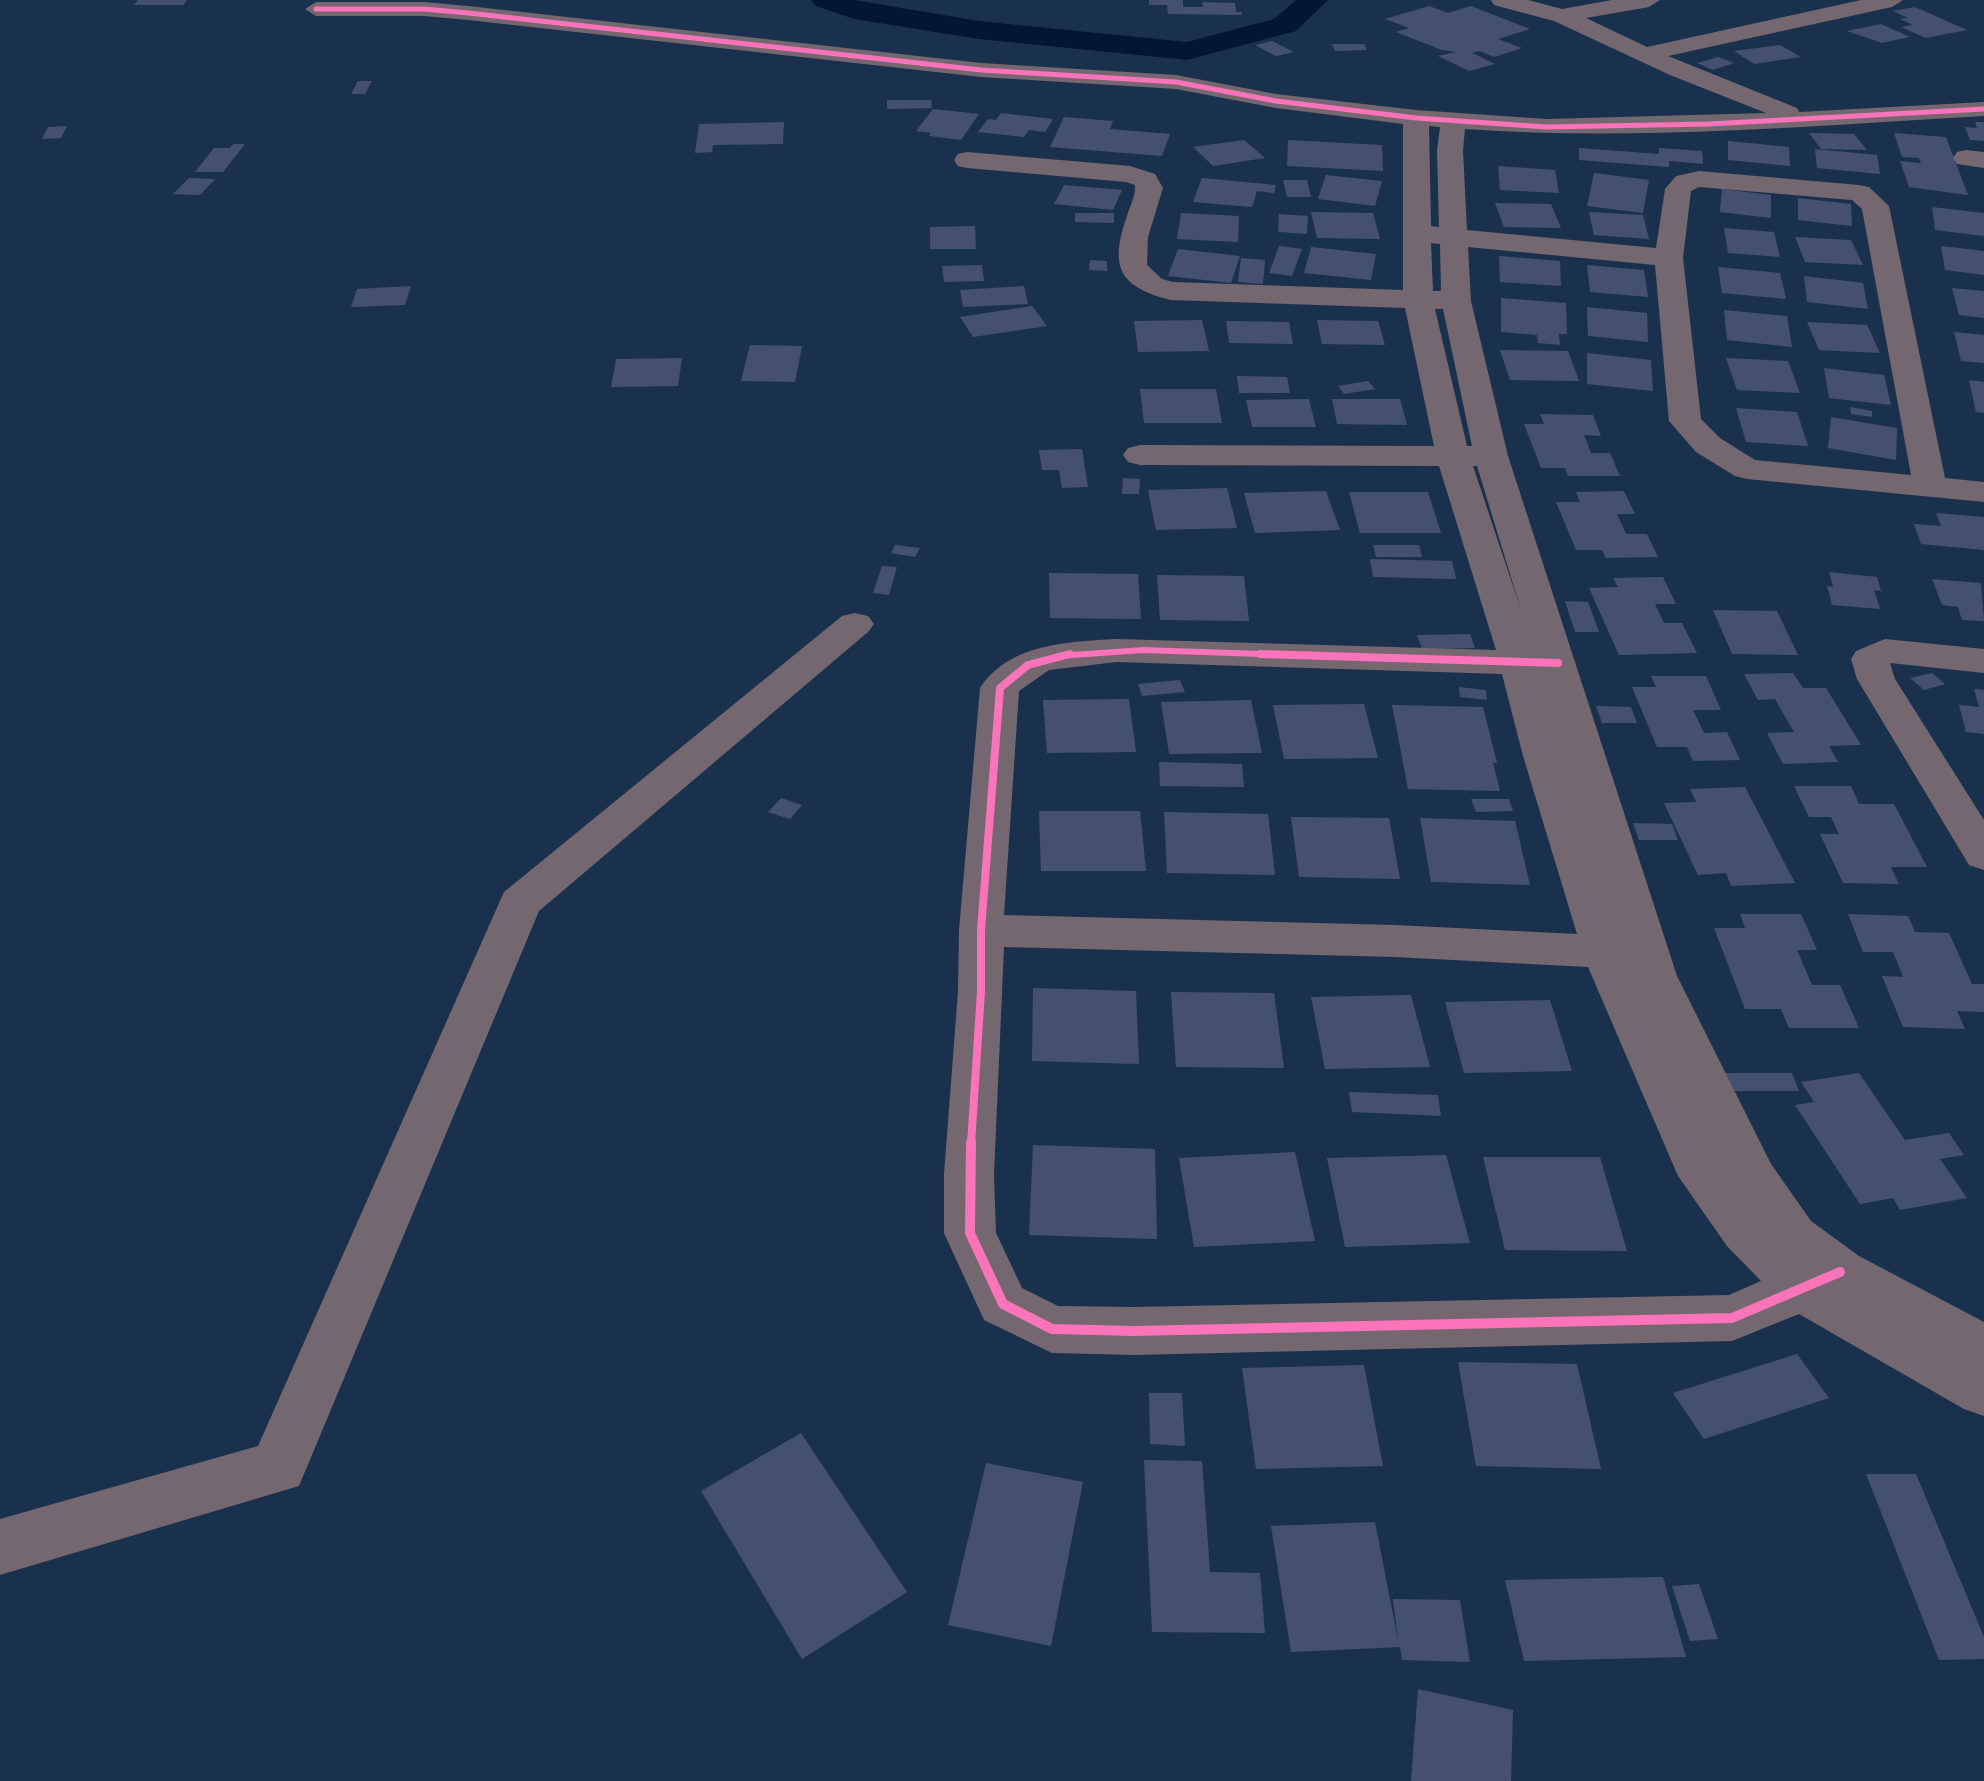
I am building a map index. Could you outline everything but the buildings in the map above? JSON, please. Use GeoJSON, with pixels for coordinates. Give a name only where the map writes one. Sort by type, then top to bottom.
{"type":"FeatureCollection","features":[{"type":"Feature","properties":{"kind":"street"},"geometry":{"type":"LineString","coordinates":[[1502,0],[1562,16],[1678,70],[1797,117]]}},
{"type":"Feature","properties":{"kind":"street"},"geometry":{"type":"LineString","coordinates":[[1562,16],[1649,0]]}},
{"type":"Feature","properties":{"kind":"street"},"geometry":{"type":"LineString","coordinates":[[1646,54],[1892,0]]}},
{"type":"Feature","properties":{"kind":"street"},"geometry":{"type":"LineString","coordinates":[[316,9],[424,9],[938,65],[1176,82],[1276,101],[1546,127],[1633,127],[1984,109]]}},
{"type":"Feature","properties":{"kind":"street"},"geometry":{"type":"LineString","coordinates":[[1435,118],[1437,300],[1472,456],[1538,663],[1654,976],[1752,1177],[1821,1280],[1984,1349]]}},
{"type":"Feature","properties":{"kind":"street"},"geometry":{"type":"LineString","coordinates":[[967,160],[1130,174],[1146,180],[1150,188],[1130,255],[1133,271],[1140,281],[1151,288],[1437,300]]}},
{"type":"Feature","properties":{"kind":"street"},"geometry":{"type":"LineString","coordinates":[[1930,487],[1875,206],[1859,193],[1699,179],[1685,182],[1678,189],[1669,258],[1685,421],[1708,445],[1747,469],[1930,487],[1984,492]]}},
{"type":"Feature","properties":{"kind":"street"},"geometry":{"type":"LineString","coordinates":[[1435,235],[1669,258]]}},
{"type":"Feature","properties":{"kind":"street"},"geometry":{"type":"LineString","coordinates":[[1140,455],[1472,456]]}},
{"type":"Feature","properties":{"kind":"street"},"geometry":{"type":"LineString","coordinates":[[0,1547],[278,1467],[520,903],[855,624]]}},
{"type":"Feature","properties":{"kind":"street"},"geometry":{"type":"LineString","coordinates":[[1984,661],[1885,650],[1870,659],[1876,679],[1984,855]]}},
{"type":"Feature","properties":{"kind":"street"},"geometry":{"type":"LineString","coordinates":[[1538,663],[1188,652],[1082,654],[1036,661],[1016,671],[1000,688],[981,930],[981,991],[969,1174],[970,1233],[1003,1304],[1052,1329],[1134,1331],[1732,1318],[1821,1280]]}},
{"type":"Feature","properties":{"kind":"street"},"geometry":{"type":"LineString","coordinates":[[1538,663],[1543,756],[1605,952],[1696,1162],[1745,1231],[1984,1391]]}},
{"type":"Feature","properties":{"kind":"street"},"geometry":{"type":"LineString","coordinates":[[981,930],[1395,941],[1605,952]]}},
{"type":"Feature","properties":{"kind":"waterway"},"geometry":{"type":"LineString","coordinates":[[826,0],[854,10],[979,30],[1187,51],[1285,25],[1313,0]]}},
{"type":"Feature","properties":{"kind":"cycle path"},"geometry":{"type":"LineString","coordinates":[[316,9],[424,9],[468,13],[981,70],[1176,82],[1276,101],[1416,118],[1546,127],[1709,124],[1984,109]]}},
{"type":"Feature","properties":{"kind":"cycle path"},"geometry":{"type":"LineString","coordinates":[[1558,663],[1116,650],[1040,660],[1013,675],[1000,688],[981,930],[981,991],[969,1174],[970,1233],[1003,1304],[1052,1329],[1134,1331],[1732,1318],[1840,1272]]}}]}
